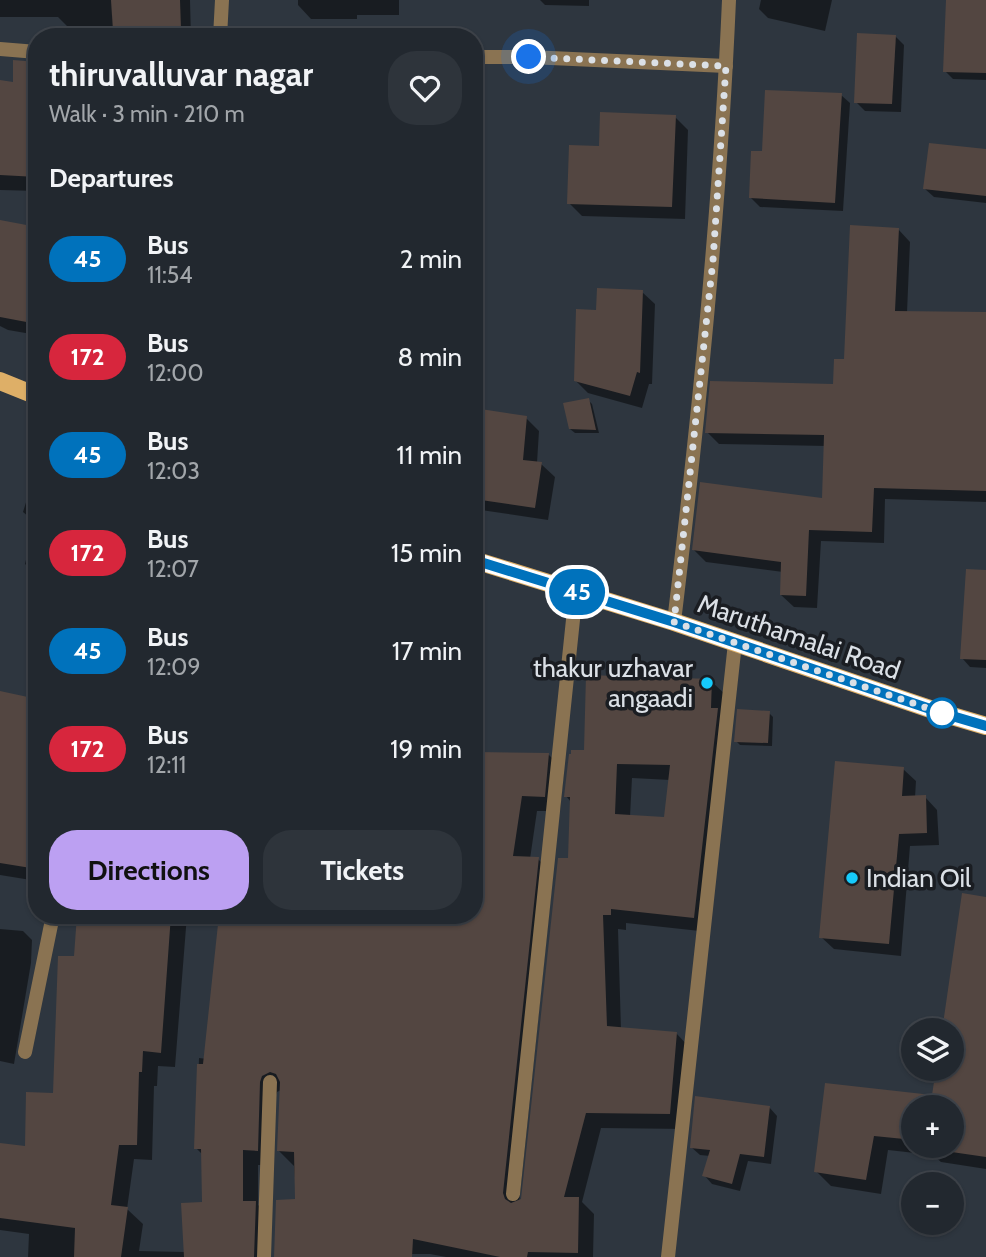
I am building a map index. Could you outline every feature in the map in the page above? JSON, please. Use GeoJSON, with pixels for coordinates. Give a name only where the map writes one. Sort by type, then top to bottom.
{"type":"FeatureCollection","features":[{"type":"Feature","properties":{"kind":"main road"},"geometry":{"type":"LineString","coordinates":[[0,381],[28,392]]}},
{"type":"Feature","properties":{"kind":"main road","name":"Maruthamalai Road"},"geometry":{"type":"LineString","coordinates":[[483,563],[674,622],[986,726]]}},
{"type":"Feature","properties":{"kind":"street"},"geometry":{"type":"LineString","coordinates":[[220,28],[222,0]]}},
{"type":"Feature","properties":{"kind":"street"},"geometry":{"type":"LineString","coordinates":[[674,622],[713,260],[729,0]]}},
{"type":"Feature","properties":{"kind":"street"},"geometry":{"type":"LineString","coordinates":[[0,49],[28,51]]}},
{"type":"Feature","properties":{"kind":"street"},"geometry":{"type":"LineString","coordinates":[[483,57],[726,66]]}},
{"type":"Feature","properties":{"kind":"street"},"geometry":{"type":"LineString","coordinates":[[513,1194],[576,592]]}},
{"type":"Feature","properties":{"kind":"street"},"geometry":{"type":"LineString","coordinates":[[668,1257],[735,643]]}},
{"type":"Feature","properties":{"kind":"street"},"geometry":{"type":"LineString","coordinates":[[25,1052],[52,924]]}},
{"type":"Feature","properties":{"kind":"street"},"geometry":{"type":"LineString","coordinates":[[264,1257],[270,1082]]}},
{"type":"Feature","properties":{"kind":"building"},"geometry":{"type":"Polygon","coordinates":[[[111,0],[180,0],[181,28],[113,28],[111,0]]]}},
{"type":"Feature","properties":{"kind":"building"},"geometry":{"type":"Polygon","coordinates":[[[946,0],[986,0],[986,73],[943,72],[946,0]]]}},
{"type":"Feature","properties":{"kind":"building"},"geometry":{"type":"Polygon","coordinates":[[[857,33],[896,35],[892,104],[854,103],[857,33]]]}},
{"type":"Feature","properties":{"kind":"building"},"geometry":{"type":"Polygon","coordinates":[[[13,60],[28,61],[28,177],[0,175],[0,80],[13,82],[13,60]]]}},
{"type":"Feature","properties":{"kind":"building"},"geometry":{"type":"Polygon","coordinates":[[[765,90],[842,93],[835,203],[749,198],[751,151],[762,151],[765,90]]]}},
{"type":"Feature","properties":{"kind":"building"},"geometry":{"type":"Polygon","coordinates":[[[600,112],[676,115],[672,207],[567,204],[569,145],[599,146],[600,112]]]}},
{"type":"Feature","properties":{"kind":"building"},"geometry":{"type":"Polygon","coordinates":[[[929,143],[986,149],[986,196],[923,189],[929,143]]]}},
{"type":"Feature","properties":{"kind":"building"},"geometry":{"type":"Polygon","coordinates":[[[0,220],[28,225],[28,322],[0,317],[0,220]]]}},
{"type":"Feature","properties":{"kind":"building"},"geometry":{"type":"Polygon","coordinates":[[[850,225],[899,228],[895,311],[986,312],[986,491],[874,488],[872,532],[809,530],[806,596],[780,595],[781,562],[692,550],[700,482],[822,498],[824,435],[705,433],[710,381],[833,384],[834,359],[844,359],[850,225]]]}},
{"type":"Feature","properties":{"kind":"building"},"geometry":{"type":"Polygon","coordinates":[[[597,288],[643,290],[640,373],[637,372],[630,396],[574,381],[576,309],[596,310],[597,288]]]}},
{"type":"Feature","properties":{"kind":"building"},"geometry":{"type":"Polygon","coordinates":[[[589,398],[596,430],[569,429],[563,403],[589,398]]]}},
{"type":"Feature","properties":{"kind":"building"},"geometry":{"type":"Polygon","coordinates":[[[483,409],[527,416],[523,460],[542,462],[535,508],[483,500],[483,409]]]}},
{"type":"Feature","properties":{"kind":"building"},"geometry":{"type":"Polygon","coordinates":[[[966,569],[986,570],[986,660],[960,659],[966,569]]]}},
{"type":"Feature","properties":{"kind":"building"},"geometry":{"type":"Polygon","coordinates":[[[586,675],[712,679],[711,708],[718,708],[694,918],[611,909],[611,915],[603,915],[607,1026],[677,1032],[670,1114],[586,1113],[564,1197],[579,1197],[578,1253],[528,1252],[527,1257],[500,1257],[413,1239],[412,1257],[274,1257],[276,1200],[295,1199],[294,1152],[277,1151],[280,1082],[276,1074],[270,1072],[262,1076],[260,1082],[258,1151],[243,1150],[243,1201],[256,1201],[254,1257],[184,1257],[181,1203],[202,1202],[201,1149],[194,1149],[197,1064],[203,1064],[218,924],[483,924],[483,752],[549,753],[545,797],[522,796],[513,856],[539,857],[503,1193],[505,1199],[511,1203],[521,1199],[558,858],[568,858],[570,797],[564,797],[571,750],[584,750],[586,675]],[[617,764],[615,814],[664,817],[670,765],[617,764]]]}},
{"type":"Feature","properties":{"kind":"building"},"geometry":{"type":"Polygon","coordinates":[[[0,691],[28,697],[28,868],[0,863],[0,691]]]}},
{"type":"Feature","properties":{"kind":"building"},"geometry":{"type":"Polygon","coordinates":[[[737,709],[770,711],[768,743],[734,742],[737,709]]]}},
{"type":"Feature","properties":{"kind":"building"},"geometry":{"type":"Polygon","coordinates":[[[835,761],[904,767],[902,796],[926,795],[927,833],[899,834],[889,944],[819,938],[835,761]]]}},
{"type":"Feature","properties":{"kind":"building"},"geometry":{"type":"Polygon","coordinates":[[[962,893],[986,897],[986,1157],[964,1154],[964,1095],[932,1095],[934,1081],[964,1081],[964,1018],[944,1018],[962,893]]]}},
{"type":"Feature","properties":{"kind":"building"},"geometry":{"type":"Polygon","coordinates":[[[76,924],[170,924],[161,1053],[143,1051],[142,1072],[139,1072],[137,1145],[119,1145],[111,1205],[128,1207],[121,1257],[74,1257],[75,1228],[0,1218],[0,1143],[25,1146],[26,1092],[53,1093],[58,956],[74,956],[76,924]]]}},
{"type":"Feature","properties":{"kind":"building"},"geometry":{"type":"Polygon","coordinates":[[[825,1083],[932,1095],[901,1095],[901,1139],[874,1136],[866,1180],[814,1172],[825,1083]]]}},
{"type":"Feature","properties":{"kind":"building"},"geometry":{"type":"Polygon","coordinates":[[[695,1096],[770,1106],[764,1157],[740,1154],[732,1184],[702,1176],[710,1150],[690,1148],[695,1096]]]}},
{"type":"Feature","properties":{"kind":"bus line","name":"45"},"geometry":{"type":"LineString","coordinates":[[483,563],[674,622],[986,726]]}},
{"type":"Feature","properties":{"kind":"place","name":"thakur uzhavar angaadi"},"geometry":{"type":"Point","coordinates":[707,683]}},
{"type":"Feature","properties":{"kind":"place","name":"Indian Oil"},"geometry":{"type":"Point","coordinates":[852,878]}},
{"type":"Feature","properties":{"kind":"route"},"geometry":{"type":"LineString","coordinates":[[529,57],[726,66],[713,260],[692,475],[674,622],[942,713]]}}]}
